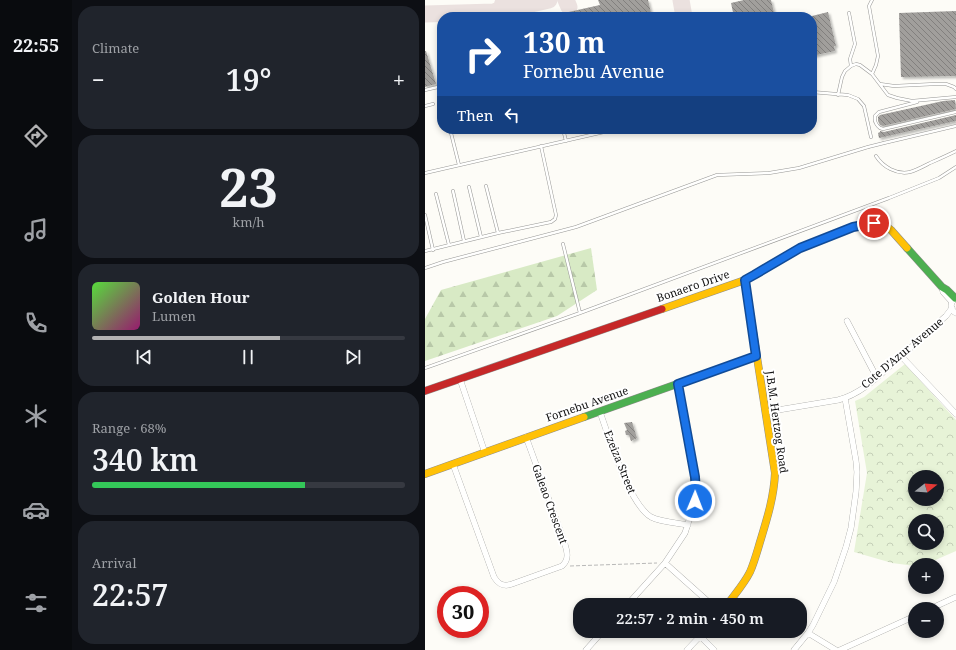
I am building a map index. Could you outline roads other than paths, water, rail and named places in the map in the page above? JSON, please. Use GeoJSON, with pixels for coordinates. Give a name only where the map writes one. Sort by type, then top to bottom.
{"type":"FeatureCollection","features":[{"type":"Feature","properties":{"kind":"street","name":"Bonaero Drive"},"geometry":{"type":"LineString","coordinates":[[425,391],[745,280],[800,248],[853,227],[874,223],[886,226],[891,230],[954,299]]}},
{"type":"Feature","properties":{"kind":"street","name":"J.B.M. Hertzog Road"},"geometry":{"type":"LineString","coordinates":[[732,598],[753,566],[774,496],[775,473],[745,280]]}},
{"type":"Feature","properties":{"kind":"street"},"geometry":{"type":"LineString","coordinates":[[954,299],[951,305],[954,311]]}},
{"type":"Feature","properties":{"kind":"street","name":"Cote D'Azur Avenue"},"geometry":{"type":"LineString","coordinates":[[766,412],[845,398],[877,378],[946,316],[951,315],[954,311]]}},
{"type":"Feature","properties":{"kind":"street"},"geometry":{"type":"LineString","coordinates":[[847,321],[877,378]]}},
{"type":"Feature","properties":{"kind":"street","name":"Fornebu Avenue"},"geometry":{"type":"LineString","coordinates":[[425,474],[756,356]]}},
{"type":"Feature","properties":{"kind":"street"},"geometry":{"type":"LineString","coordinates":[[901,356],[956,414]]}},
{"type":"Feature","properties":{"kind":"street"},"geometry":{"type":"LineString","coordinates":[[460,379],[485,453]]}},
{"type":"Feature","properties":{"kind":"street"},"geometry":{"type":"LineString","coordinates":[[633,598],[665,563],[685,533],[695,501],[696,486],[678,384]]}},
{"type":"Feature","properties":{"kind":"street"},"geometry":{"type":"LineString","coordinates":[[795,650],[809,633],[834,582],[851,528],[857,472],[845,398]]}},
{"type":"Feature","properties":{"kind":"street","name":"Ezeiza Street"},"geometry":{"type":"LineString","coordinates":[[600,412],[621,470],[630,490],[640,506],[644,511],[657,519],[688,525]]}},
{"type":"Feature","properties":{"kind":"street","name":"Galeao Crescent"},"geometry":{"type":"LineString","coordinates":[[453,464],[491,571],[499,584],[507,586],[562,566],[567,558],[566,550],[526,437]]}},
{"type":"Feature","properties":{"kind":"street"},"geometry":{"type":"LineString","coordinates":[[665,563],[704,598]]}},
{"type":"Feature","properties":{"kind":"street"},"geometry":{"type":"LineString","coordinates":[[944,603],[956,597]]}},
{"type":"Feature","properties":{"kind":"street"},"geometry":{"type":"LineString","coordinates":[[840,650],[908,619]]}},
{"type":"Feature","properties":{"kind":"street"},"geometry":{"type":"LineString","coordinates":[[809,633],[836,650]]}},
{"type":"Feature","properties":{"kind":"street"},"geometry":{"type":"LineString","coordinates":[[586,650],[597,638]]}},
{"type":"Feature","properties":{"kind":"street"},"geometry":{"type":"LineString","coordinates":[[687,650],[698,638]]}},
{"type":"Feature","properties":{"kind":"street"},"geometry":{"type":"LineString","coordinates":[[702,638],[715,650]]}},
{"type":"Feature","properties":{"kind":"lane"},"geometry":{"type":"LineString","coordinates":[[872,0],[869,6],[878,56],[872,74]]}},
{"type":"Feature","properties":{"kind":"lane"},"geometry":{"type":"LineString","coordinates":[[849,13],[855,44],[850,59],[851,66]]}},
{"type":"Feature","properties":{"kind":"lane"},"geometry":{"type":"LineString","coordinates":[[838,95],[842,77],[851,66],[856,64],[860,65],[872,74],[888,95],[906,100],[920,101],[956,97]]}},
{"type":"Feature","properties":{"kind":"lane"},"geometry":{"type":"LineString","coordinates":[[880,84],[894,86],[946,84],[956,89]]}},
{"type":"Feature","properties":{"kind":"lane"},"geometry":{"type":"LineString","coordinates":[[425,90],[437,87]]}},
{"type":"Feature","properties":{"kind":"lane"},"geometry":{"type":"LineString","coordinates":[[817,93],[848,95],[859,99],[866,112],[871,137]]}},
{"type":"Feature","properties":{"kind":"lane"},"geometry":{"type":"LineString","coordinates":[[920,101],[879,112],[875,116],[875,122],[880,128],[883,129],[956,112]]}},
{"type":"Feature","properties":{"kind":"lane"},"geometry":{"type":"LineString","coordinates":[[425,106],[433,104]]}},
{"type":"Feature","properties":{"kind":"lane"},"geometry":{"type":"LineString","coordinates":[[425,268],[576,227],[717,175],[769,173],[799,168],[868,147],[956,126]]}},
{"type":"Feature","properties":{"kind":"lane"},"geometry":{"type":"LineString","coordinates":[[451,134],[459,165]]}},
{"type":"Feature","properties":{"kind":"lane"},"geometry":{"type":"LineString","coordinates":[[564,134],[566,141]]}},
{"type":"Feature","properties":{"kind":"lane"},"geometry":{"type":"LineString","coordinates":[[425,173],[596,134]]}},
{"type":"Feature","properties":{"kind":"lane"},"geometry":{"type":"LineString","coordinates":[[425,252],[464,241],[551,222],[555,219],[556,215],[541,146]]}},
{"type":"Feature","properties":{"kind":"lane"},"geometry":{"type":"LineString","coordinates":[[876,156],[888,168],[905,173],[915,170],[956,151]]}},
{"type":"Feature","properties":{"kind":"lane"},"geometry":{"type":"LineString","coordinates":[[425,368],[580,313],[928,183],[949,173],[956,167]]}},
{"type":"Feature","properties":{"kind":"lane"},"geometry":{"type":"LineString","coordinates":[[486,186],[498,233]]}},
{"type":"Feature","properties":{"kind":"lane"},"geometry":{"type":"LineString","coordinates":[[469,187],[481,237]]}},
{"type":"Feature","properties":{"kind":"lane"},"geometry":{"type":"LineString","coordinates":[[453,190],[464,241]]}},
{"type":"Feature","properties":{"kind":"lane"},"geometry":{"type":"LineString","coordinates":[[436,194],[449,246]]}},
{"type":"Feature","properties":{"kind":"lane"},"geometry":{"type":"LineString","coordinates":[[425,215],[433,250]]}},
{"type":"Feature","properties":{"kind":"lane"},"geometry":{"type":"LineString","coordinates":[[563,244],[580,313]]}}]}
